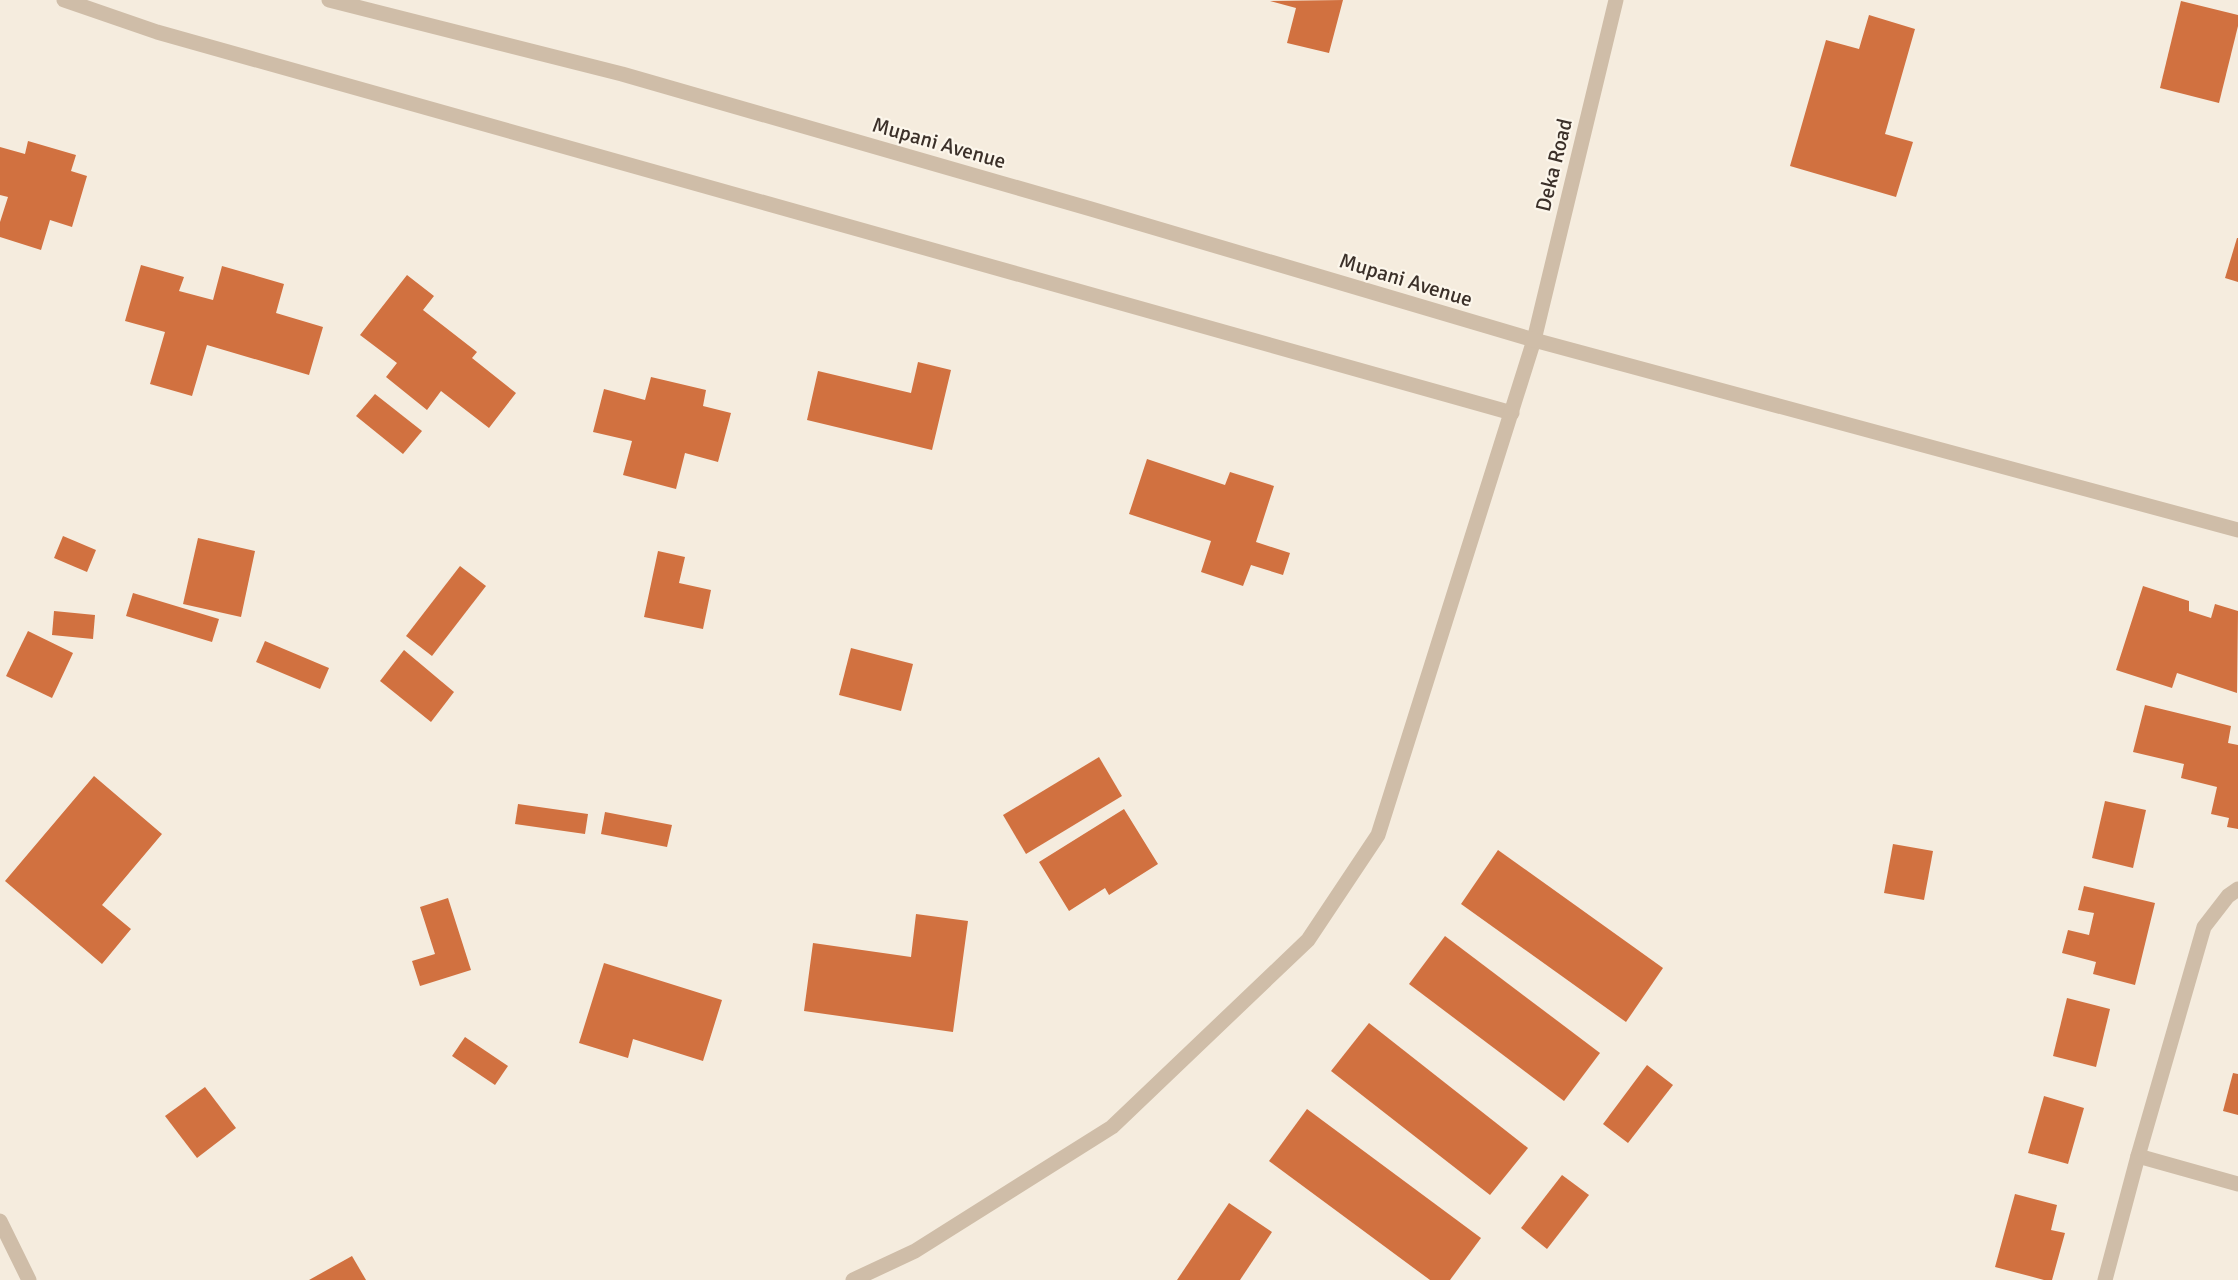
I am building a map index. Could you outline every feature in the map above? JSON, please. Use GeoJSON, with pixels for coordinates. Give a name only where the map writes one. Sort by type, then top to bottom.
{"type":"FeatureCollection","features":[{"type":"Feature","properties":{"kind":"street"},"geometry":{"type":"LineString","coordinates":[[64,0],[157,32],[1512,413]]}},
{"type":"Feature","properties":{"kind":"street","name":"Mupani Avenue"},"geometry":{"type":"LineString","coordinates":[[329,0],[622,74],[1534,340],[2238,530]]}},
{"type":"Feature","properties":{"kind":"street","name":"Deka Road"},"geometry":{"type":"LineString","coordinates":[[853,1280],[915,1251],[1112,1127],[1308,940],[1378,836],[1534,340],[1616,0]]}},
{"type":"Feature","properties":{"kind":"street"},"geometry":{"type":"LineString","coordinates":[[2105,1280],[2204,927],[2228,896],[2238,889]]}},
{"type":"Feature","properties":{"kind":"street"},"geometry":{"type":"LineString","coordinates":[[2138,1156],[2238,1184]]}},
{"type":"Feature","properties":{"kind":"street"},"geometry":{"type":"LineString","coordinates":[[0,1221],[29,1280]]}},
{"type":"Feature","properties":{"kind":"building"},"geometry":{"type":"Polygon","coordinates":[[[1343,0],[1329,53],[1287,43],[1296,8],[1270,1],[1343,0]]]}},
{"type":"Feature","properties":{"kind":"building"},"geometry":{"type":"Polygon","coordinates":[[[2181,1],[2238,15],[2238,26],[2219,103],[2160,88],[2181,1]]]}},
{"type":"Feature","properties":{"kind":"building"},"geometry":{"type":"Polygon","coordinates":[[[1869,15],[1915,29],[1885,134],[1913,142],[1896,197],[1790,166],[1826,40],[1859,49],[1869,15]]]}},
{"type":"Feature","properties":{"kind":"building"},"geometry":{"type":"Polygon","coordinates":[[[28,141],[76,155],[71,171],[87,176],[72,227],[50,220],[41,250],[0,237],[0,222],[8,197],[0,195],[0,147],[25,154],[28,141]]]}},
{"type":"Feature","properties":{"kind":"building"},"geometry":{"type":"Polygon","coordinates":[[[2238,238],[2238,282],[2225,278],[2238,238]]]}},
{"type":"Feature","properties":{"kind":"building"},"geometry":{"type":"Polygon","coordinates":[[[141,265],[184,277],[179,291],[213,300],[222,266],[284,284],[276,313],[323,327],[309,375],[207,345],[192,396],[150,384],[165,332],[125,321],[141,265]]]}},
{"type":"Feature","properties":{"kind":"building"},"geometry":{"type":"Polygon","coordinates":[[[407,275],[434,296],[423,310],[477,352],[472,358],[516,393],[489,428],[441,391],[427,410],[386,377],[397,363],[360,335],[407,275]]]}},
{"type":"Feature","properties":{"kind":"building"},"geometry":{"type":"Polygon","coordinates":[[[918,362],[951,370],[932,450],[807,420],[818,371],[911,393],[918,362]]]}},
{"type":"Feature","properties":{"kind":"building"},"geometry":{"type":"Polygon","coordinates":[[[651,377],[706,390],[703,406],[731,413],[718,462],[685,453],[676,489],[623,475],[632,441],[593,432],[604,389],[645,400],[651,377]]]}},
{"type":"Feature","properties":{"kind":"building"},"geometry":{"type":"Polygon","coordinates":[[[375,394],[422,431],[403,454],[356,416],[375,394]]]}},
{"type":"Feature","properties":{"kind":"building"},"geometry":{"type":"Polygon","coordinates":[[[1147,459],[1225,485],[1230,472],[1274,486],[1256,542],[1290,553],[1283,575],[1251,565],[1243,586],[1201,572],[1211,541],[1129,514],[1147,459]]]}},
{"type":"Feature","properties":{"kind":"building"},"geometry":{"type":"Polygon","coordinates":[[[63,536],[96,550],[87,572],[54,558],[63,536]]]}},
{"type":"Feature","properties":{"kind":"building"},"geometry":{"type":"Polygon","coordinates":[[[198,538],[255,551],[241,617],[183,604],[198,538]]]}},
{"type":"Feature","properties":{"kind":"building"},"geometry":{"type":"Polygon","coordinates":[[[658,551],[685,557],[679,583],[711,590],[703,629],[644,617],[658,551]]]}},
{"type":"Feature","properties":{"kind":"building"},"geometry":{"type":"Polygon","coordinates":[[[460,566],[486,586],[432,656],[406,636],[460,566]]]}},
{"type":"Feature","properties":{"kind":"building"},"geometry":{"type":"Polygon","coordinates":[[[2143,586],[2189,601],[2189,611],[2211,618],[2215,604],[2238,611],[2237,693],[2177,673],[2172,688],[2116,670],[2143,586]]]}},
{"type":"Feature","properties":{"kind":"building"},"geometry":{"type":"Polygon","coordinates":[[[133,593],[219,619],[212,642],[126,616],[133,593]]]}},
{"type":"Feature","properties":{"kind":"building"},"geometry":{"type":"Polygon","coordinates":[[[54,611],[95,615],[93,639],[52,635],[54,611]]]}},
{"type":"Feature","properties":{"kind":"building"},"geometry":{"type":"Polygon","coordinates":[[[28,631],[73,653],[52,698],[6,676],[28,631]]]}},
{"type":"Feature","properties":{"kind":"building"},"geometry":{"type":"Polygon","coordinates":[[[265,641],[329,668],[320,689],[256,662],[265,641]]]}},
{"type":"Feature","properties":{"kind":"building"},"geometry":{"type":"Polygon","coordinates":[[[851,648],[913,664],[901,711],[839,695],[851,648]]]}},
{"type":"Feature","properties":{"kind":"building"},"geometry":{"type":"Polygon","coordinates":[[[404,650],[454,692],[431,722],[380,681],[404,650]]]}},
{"type":"Feature","properties":{"kind":"building"},"geometry":{"type":"Polygon","coordinates":[[[2145,705],[2231,726],[2228,743],[2238,745],[2238,829],[2227,827],[2229,818],[2211,814],[2217,787],[2181,778],[2184,764],[2133,752],[2145,705]]]}},
{"type":"Feature","properties":{"kind":"building"},"geometry":{"type":"Polygon","coordinates":[[[1099,757],[1122,796],[1026,854],[1003,815],[1099,757]]]}},
{"type":"Feature","properties":{"kind":"building"},"geometry":{"type":"Polygon","coordinates":[[[94,776],[162,834],[102,905],[131,929],[102,964],[5,881],[94,776]]]}},
{"type":"Feature","properties":{"kind":"building"},"geometry":{"type":"Polygon","coordinates":[[[2105,801],[2146,810],[2133,868],[2092,858],[2105,801]]]}},
{"type":"Feature","properties":{"kind":"building"},"geometry":{"type":"Polygon","coordinates":[[[518,804],[588,814],[585,834],[515,824],[518,804]]]}},
{"type":"Feature","properties":{"kind":"building"},"geometry":{"type":"Polygon","coordinates":[[[1124,809],[1158,864],[1109,895],[1105,888],[1069,911],[1039,862],[1124,809]]]}},
{"type":"Feature","properties":{"kind":"building"},"geometry":{"type":"Polygon","coordinates":[[[605,812],[672,825],[667,847],[601,834],[605,812]]]}},
{"type":"Feature","properties":{"kind":"building"},"geometry":{"type":"Polygon","coordinates":[[[1893,844],[1933,851],[1924,900],[1884,893],[1893,844]]]}},
{"type":"Feature","properties":{"kind":"building"},"geometry":{"type":"Polygon","coordinates":[[[1498,850],[1663,968],[1626,1022],[1461,904],[1498,850]]]}},
{"type":"Feature","properties":{"kind":"building"},"geometry":{"type":"Polygon","coordinates":[[[2084,886],[2155,903],[2135,985],[2093,974],[2096,962],[2062,953],[2068,930],[2089,935],[2094,913],[2078,910],[2084,886]]]}},
{"type":"Feature","properties":{"kind":"building"},"geometry":{"type":"Polygon","coordinates":[[[448,898],[471,970],[420,986],[412,961],[435,954],[420,907],[448,898]]]}},
{"type":"Feature","properties":{"kind":"building"},"geometry":{"type":"Polygon","coordinates":[[[916,914],[968,921],[953,1032],[804,1011],[813,943],[911,957],[916,914]]]}},
{"type":"Feature","properties":{"kind":"building"},"geometry":{"type":"Polygon","coordinates":[[[1445,936],[1600,1053],[1564,1101],[1409,984],[1445,936]]]}},
{"type":"Feature","properties":{"kind":"building"},"geometry":{"type":"Polygon","coordinates":[[[604,963],[722,1000],[703,1061],[633,1039],[628,1058],[579,1043],[604,963]]]}},
{"type":"Feature","properties":{"kind":"building"},"geometry":{"type":"Polygon","coordinates":[[[2067,998],[2110,1009],[2096,1067],[2053,1056],[2067,998]]]}},
{"type":"Feature","properties":{"kind":"building"},"geometry":{"type":"Polygon","coordinates":[[[1369,1023],[1528,1148],[1490,1195],[1331,1071],[1369,1023]]]}},
{"type":"Feature","properties":{"kind":"building"},"geometry":{"type":"Polygon","coordinates":[[[465,1037],[508,1066],[495,1085],[452,1056],[465,1037]]]}},
{"type":"Feature","properties":{"kind":"building"},"geometry":{"type":"Polygon","coordinates":[[[1647,1065],[1673,1085],[1628,1143],[1603,1124],[1647,1065]]]}},
{"type":"Feature","properties":{"kind":"building"},"geometry":{"type":"Polygon","coordinates":[[[2233,1073],[2238,1074],[2238,1115],[2223,1111],[2233,1073]]]}},
{"type":"Feature","properties":{"kind":"building"},"geometry":{"type":"Polygon","coordinates":[[[205,1087],[236,1128],[197,1158],[165,1116],[205,1087]]]}},
{"type":"Feature","properties":{"kind":"building"},"geometry":{"type":"Polygon","coordinates":[[[2044,1096],[2084,1108],[2068,1164],[2028,1153],[2044,1096]]]}},
{"type":"Feature","properties":{"kind":"building"},"geometry":{"type":"Polygon","coordinates":[[[1307,1109],[1481,1238],[1450,1280],[1430,1280],[1269,1161],[1307,1109]]]}},
{"type":"Feature","properties":{"kind":"building"},"geometry":{"type":"Polygon","coordinates":[[[1562,1175],[1589,1195],[1547,1249],[1521,1228],[1562,1175]]]}},
{"type":"Feature","properties":{"kind":"building"},"geometry":{"type":"Polygon","coordinates":[[[2015,1194],[2057,1205],[2051,1230],[2065,1233],[2052,1280],[1995,1267],[2015,1194]]]}},
{"type":"Feature","properties":{"kind":"building"},"geometry":{"type":"Polygon","coordinates":[[[1229,1203],[1272,1232],[1240,1280],[1177,1280],[1229,1203]]]}},
{"type":"Feature","properties":{"kind":"building"},"geometry":{"type":"Polygon","coordinates":[[[352,1256],[366,1280],[309,1280],[352,1256]]]}}]}
